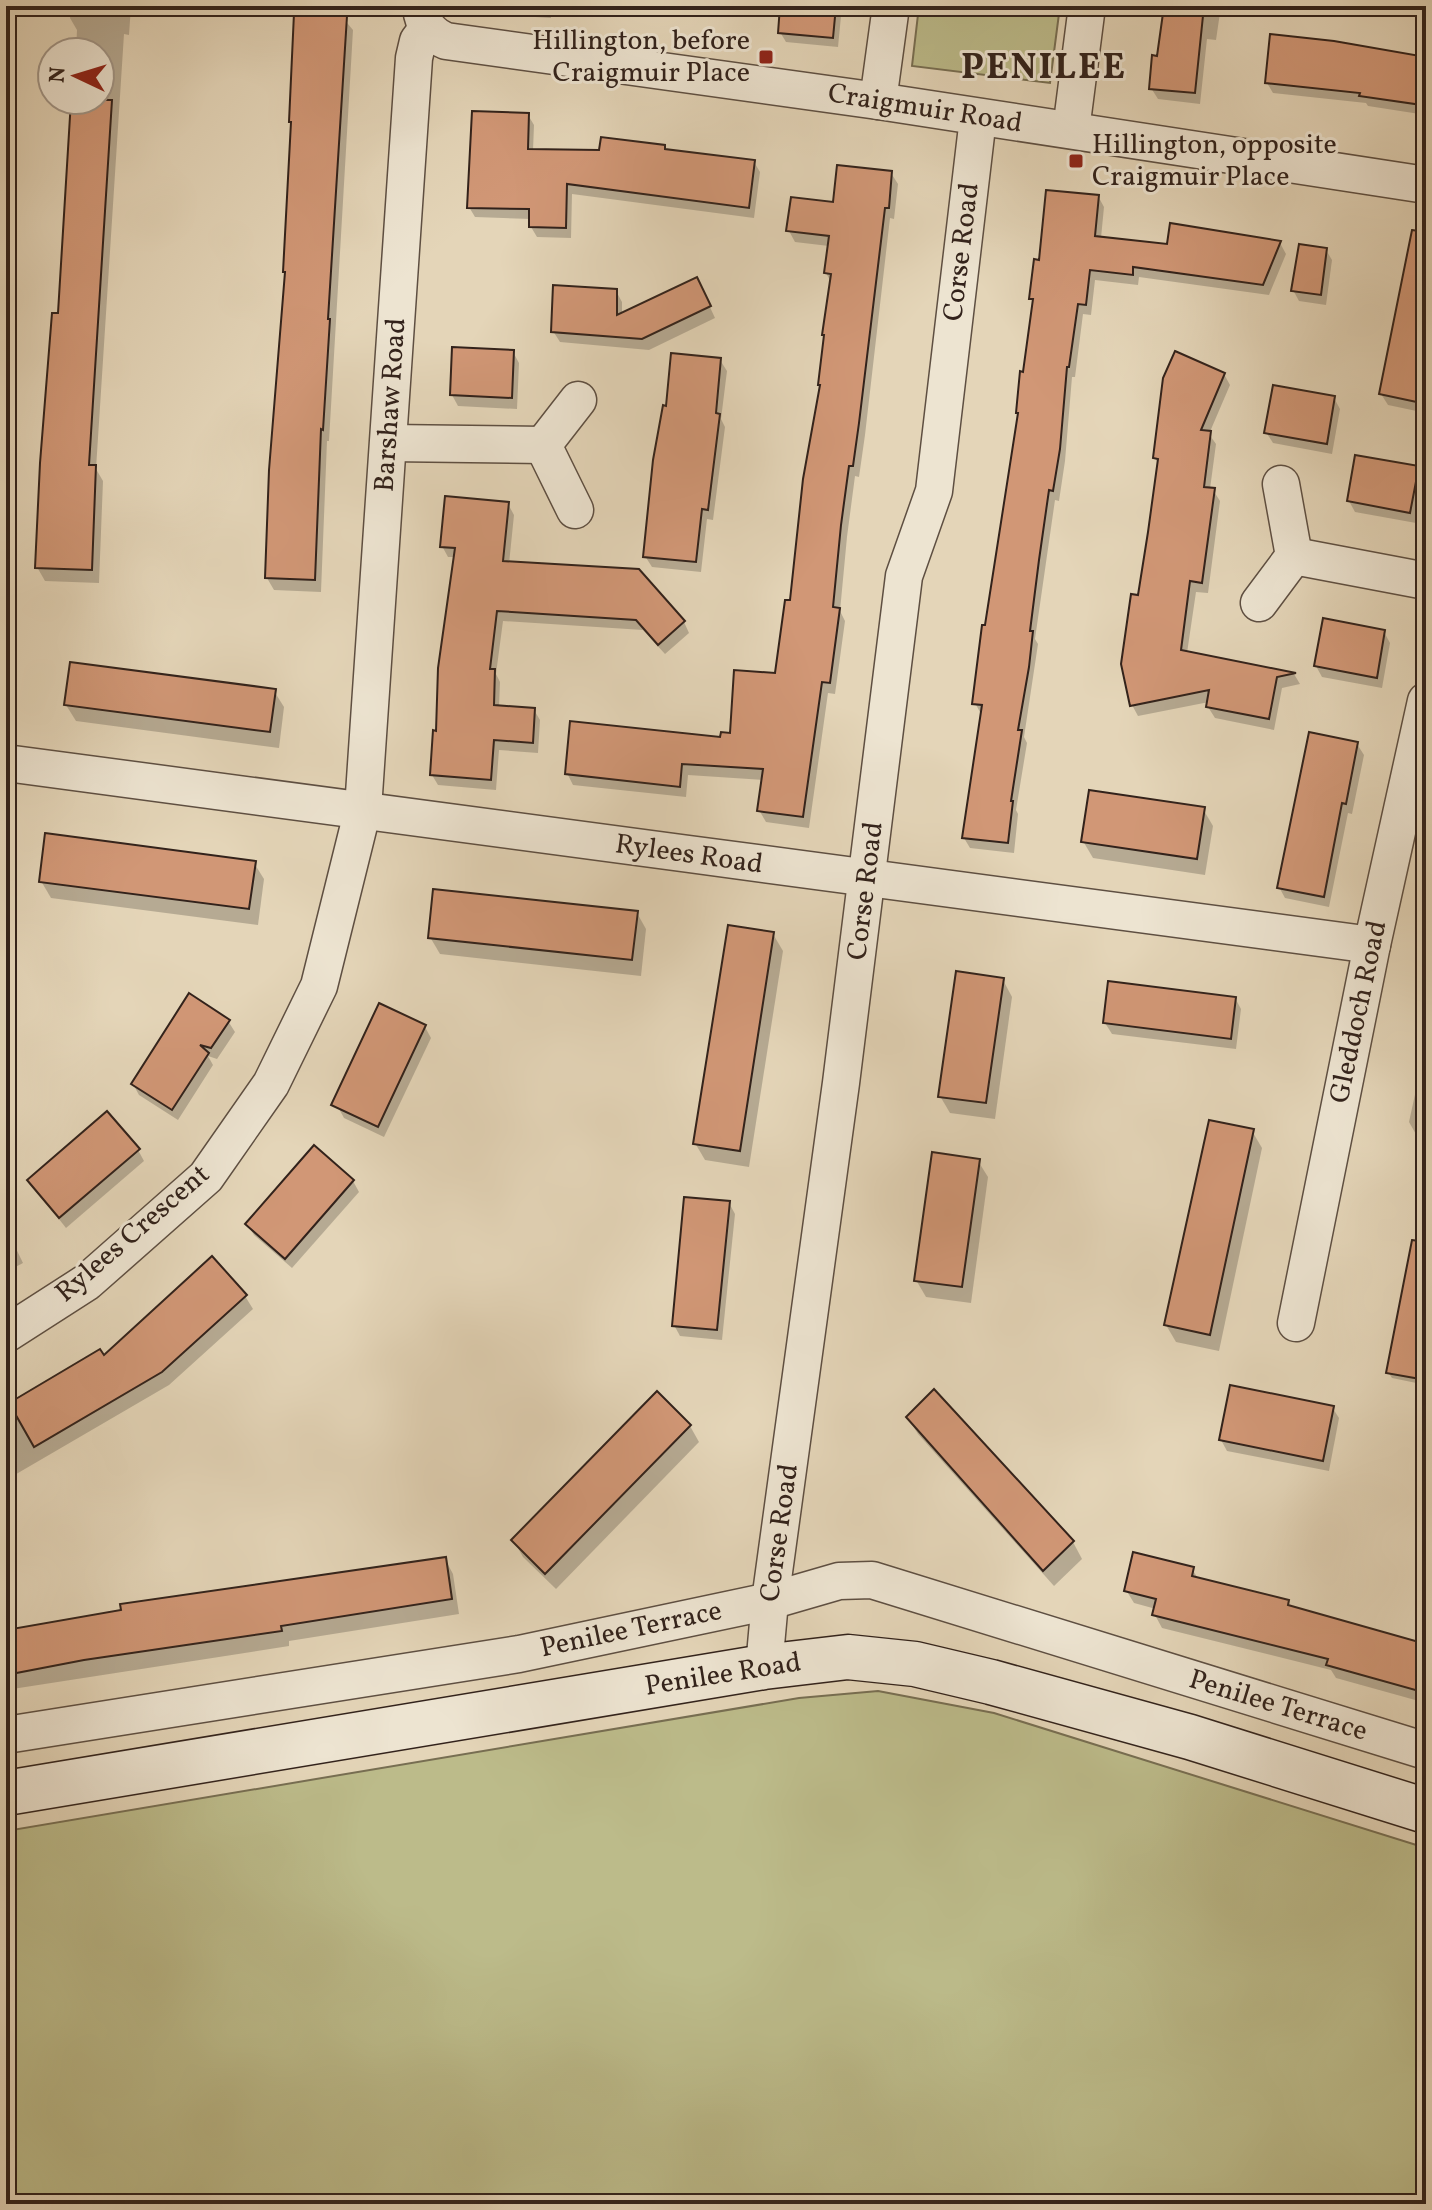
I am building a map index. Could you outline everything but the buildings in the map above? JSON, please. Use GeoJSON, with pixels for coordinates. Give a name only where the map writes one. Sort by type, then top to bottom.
{"type":"FeatureCollection","features":[{"type":"Feature","properties":{"kind":"street"},"geometry":{"type":"LineString","coordinates":[[878,101],[891,6]]}},
{"type":"Feature","properties":{"kind":"street"},"geometry":{"type":"LineString","coordinates":[[1071,130],[1087,6]]}},
{"type":"Feature","properties":{"kind":"street","name":"Craigmuir Road"},"geometry":{"type":"LineString","coordinates":[[424,18],[446,41],[878,101],[1426,185]]}},
{"type":"Feature","properties":{"kind":"street","name":"Barshaw Road"},"geometry":{"type":"LineString","coordinates":[[363,809],[414,58],[424,18]]}},
{"type":"Feature","properties":{"kind":"street","name":"Corse Road"},"geometry":{"type":"LineString","coordinates":[[764,1667],[770,1601],[868,880],[904,576],[934,491],[978,118]]}},
{"type":"Feature","properties":{"kind":"street"},"geometry":{"type":"LineString","coordinates":[[543,445],[578,400]]}},
{"type":"Feature","properties":{"kind":"street"},"geometry":{"type":"LineString","coordinates":[[389,443],[543,445]]}},
{"type":"Feature","properties":{"kind":"street"},"geometry":{"type":"LineString","coordinates":[[543,445],[575,510]]}},
{"type":"Feature","properties":{"kind":"street"},"geometry":{"type":"LineString","coordinates":[[1259,603],[1294,556],[1281,484]]}},
{"type":"Feature","properties":{"kind":"street"},"geometry":{"type":"LineString","coordinates":[[1294,556],[1426,581]]}},
{"type":"Feature","properties":{"kind":"street","name":"Gleddoch Road"},"geometry":{"type":"LineString","coordinates":[[1296,1323],[1372,945],[1426,701]]}},
{"type":"Feature","properties":{"kind":"street","name":"Rylees Road"},"geometry":{"type":"LineString","coordinates":[[6,763],[1372,945]]}},
{"type":"Feature","properties":{"kind":"street","name":"Rylees Crescent"},"geometry":{"type":"LineString","coordinates":[[6,1334],[87,1282],[206,1177],[271,1084],[319,986],[363,809]]}},
{"type":"Feature","properties":{"kind":"street","name":"Penilee Terrace"},"geometry":{"type":"LineString","coordinates":[[6,1735],[519,1654],[770,1601],[839,1581],[872,1580],[1426,1751]]}},
{"type":"Feature","properties":{"kind":"street","name":"Penilee Road"},"geometry":{"type":"LineString","coordinates":[[6,1793],[764,1667],[848,1657],[915,1664],[991,1682],[1174,1733],[1426,1811]]}},
{"type":"Feature","properties":{"kind":"shaded area"},"geometry":{"type":"Polygon","coordinates":[[[919,6],[1060,6],[1050,83],[912,66],[919,6]]]}},
{"type":"Feature","properties":{"kind":"shaded area"},"geometry":{"type":"Polygon","coordinates":[[[878,1691],[994,1713],[1426,1848],[1426,2204],[6,2204],[6,1831],[799,1698],[878,1691]]]}},
{"type":"Feature","properties":{"kind":"place","name":"Hillington, before Craigmuir Place"},"geometry":{"type":"Point","coordinates":[766,57]}},
{"type":"Feature","properties":{"kind":"place","name":"Hillington, opposite Craigmuir Place"},"geometry":{"type":"Point","coordinates":[1076,161]}},
{"type":"Feature","properties":{"kind":"district","name":"PENILEE"},"geometry":{"type":"Point","coordinates":[1044,69]}}]}
